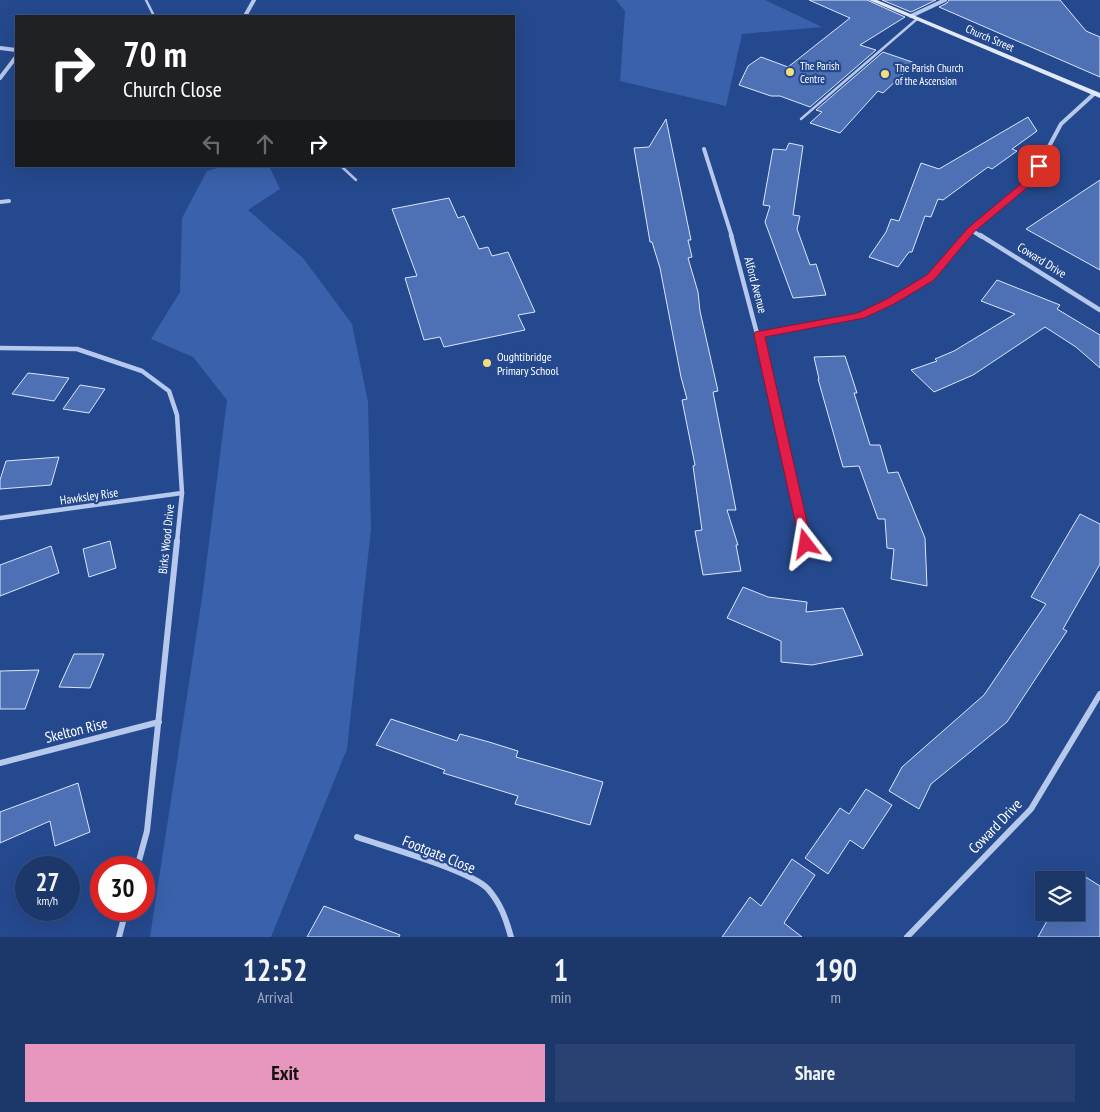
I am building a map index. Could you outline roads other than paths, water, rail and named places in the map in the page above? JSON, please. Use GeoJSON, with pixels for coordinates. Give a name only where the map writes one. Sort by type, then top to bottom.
{"type":"FeatureCollection","features":[{"type":"Feature","properties":{"kind":"street"},"geometry":{"type":"LineString","coordinates":[[246,15],[254,0]]}},
{"type":"Feature","properties":{"kind":"street","name":"Church Street"},"geometry":{"type":"LineString","coordinates":[[872,0],[1098,95]]}},
{"type":"Feature","properties":{"kind":"street"},"geometry":{"type":"LineString","coordinates":[[914,18],[945,0]]}},
{"type":"Feature","properties":{"kind":"street"},"geometry":{"type":"LineString","coordinates":[[0,48],[15,50]]}},
{"type":"Feature","properties":{"kind":"street"},"geometry":{"type":"LineString","coordinates":[[0,78],[15,58]]}},
{"type":"Feature","properties":{"kind":"street"},"geometry":{"type":"LineString","coordinates":[[759,335],[860,315],[891,301],[930,278],[971,230],[1031,180],[1061,124],[1098,95]]}},
{"type":"Feature","properties":{"kind":"street","name":"Alford Avenue"},"geometry":{"type":"LineString","coordinates":[[704,149],[721,196],[759,335],[806,544]]}},
{"type":"Feature","properties":{"kind":"street"},"geometry":{"type":"LineString","coordinates":[[0,202],[9,201]]}},
{"type":"Feature","properties":{"kind":"street","name":"Coward Drive"},"geometry":{"type":"LineString","coordinates":[[971,230],[1100,310]]}},
{"type":"Feature","properties":{"kind":"street","name":"Birks Wood Drive"},"geometry":{"type":"LineString","coordinates":[[0,348],[77,350],[142,371],[170,391],[177,415],[182,493],[147,831],[140,856]]}},
{"type":"Feature","properties":{"kind":"street","name":"Hawksley Rise"},"geometry":{"type":"LineString","coordinates":[[0,518],[182,493]]}},
{"type":"Feature","properties":{"kind":"street","name":"Coward Drive"},"geometry":{"type":"LineString","coordinates":[[907,937],[1031,809],[1100,694]]}},
{"type":"Feature","properties":{"kind":"street","name":"Skelton Rise"},"geometry":{"type":"LineString","coordinates":[[0,762],[158,722]]}},
{"type":"Feature","properties":{"kind":"street","name":"Footgate Close"},"geometry":{"type":"LineString","coordinates":[[357,837],[462,874],[487,888],[503,909],[511,937]]}},
{"type":"Feature","properties":{"kind":"street"},"geometry":{"type":"LineString","coordinates":[[119,937],[123,921]]}},
{"type":"Feature","properties":{"kind":"lane"},"geometry":{"type":"LineString","coordinates":[[146,0],[154,15]]}},
{"type":"Feature","properties":{"kind":"lane"},"geometry":{"type":"LineString","coordinates":[[801,119],[914,18]]}},
{"type":"Feature","properties":{"kind":"lane"},"geometry":{"type":"LineString","coordinates":[[342,167],[356,180]]}},
{"type":"Feature","properties":{"kind":"place","name":"The Parish Centre"},"geometry":{"type":"Point","coordinates":[790,72]}},
{"type":"Feature","properties":{"kind":"place","name":"The Parish Church of the Ascension"},"geometry":{"type":"Point","coordinates":[885,74]}},
{"type":"Feature","properties":{"kind":"place","name":"Oughtibridge Primary School"},"geometry":{"type":"Point","coordinates":[487,363]}}]}
